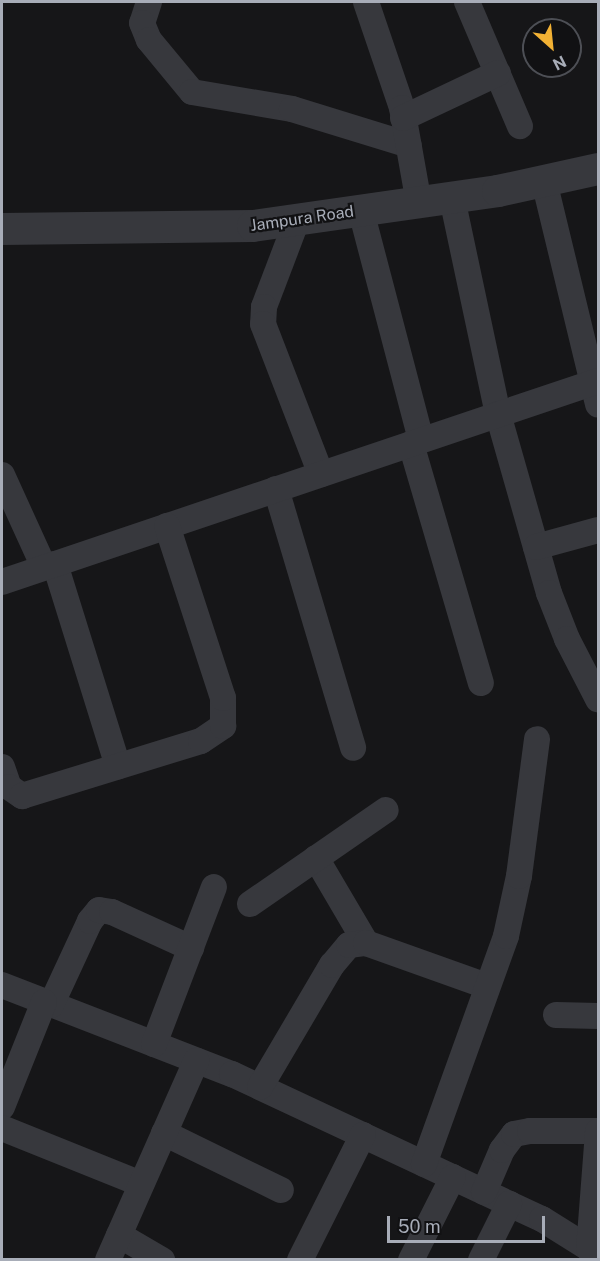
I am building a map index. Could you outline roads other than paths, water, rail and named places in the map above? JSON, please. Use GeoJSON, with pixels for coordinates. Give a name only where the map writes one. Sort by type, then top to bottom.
{"type":"FeatureCollection","features":[{"type":"Feature","properties":{"kind":"street"},"geometry":{"type":"LineString","coordinates":[[149,2],[142,23],[149,40],[192,92],[292,109],[409,145]]}},
{"type":"Feature","properties":{"kind":"street"},"geometry":{"type":"LineString","coordinates":[[366,2],[403,118],[419,202]]}},
{"type":"Feature","properties":{"kind":"street"},"geometry":{"type":"LineString","coordinates":[[467,2],[520,126]]}},
{"type":"Feature","properties":{"kind":"street"},"geometry":{"type":"LineString","coordinates":[[403,118],[498,73]]}},
{"type":"Feature","properties":{"kind":"street","name":"Jampura Road"},"geometry":{"type":"LineString","coordinates":[[2,229],[254,226],[452,198],[598,169]]}},
{"type":"Feature","properties":{"kind":"street"},"geometry":{"type":"LineString","coordinates":[[2,582],[498,414],[596,390],[544,181]]}},
{"type":"Feature","properties":{"kind":"street"},"geometry":{"type":"LineString","coordinates":[[452,198],[498,414],[536,547],[557,617],[598,699]]}},
{"type":"Feature","properties":{"kind":"street"},"geometry":{"type":"LineString","coordinates":[[362,211],[416,442],[481,683]]}},
{"type":"Feature","properties":{"kind":"street"},"geometry":{"type":"LineString","coordinates":[[297,220],[264,307],[263,324],[321,474]]}},
{"type":"Feature","properties":{"kind":"street"},"geometry":{"type":"LineString","coordinates":[[2,475],[50,565],[118,766]]}},
{"type":"Feature","properties":{"kind":"street"},"geometry":{"type":"LineString","coordinates":[[276,489],[353,747]]}},
{"type":"Feature","properties":{"kind":"street"},"geometry":{"type":"LineString","coordinates":[[2,767],[9,787],[22,796],[201,741],[217,732],[226,718],[223,698],[167,526]]}},
{"type":"Feature","properties":{"kind":"street"},"geometry":{"type":"LineString","coordinates":[[536,547],[598,530]]}},
{"type":"Feature","properties":{"kind":"street"},"geometry":{"type":"LineString","coordinates":[[424,1164],[506,936],[517,886],[537,739]]}},
{"type":"Feature","properties":{"kind":"street"},"geometry":{"type":"LineString","coordinates":[[250,904],[386,810]]}},
{"type":"Feature","properties":{"kind":"street"},"geometry":{"type":"LineString","coordinates":[[316,858],[366,943]]}},
{"type":"Feature","properties":{"kind":"street"},"geometry":{"type":"LineString","coordinates":[[154,1044],[214,887]]}},
{"type":"Feature","properties":{"kind":"street"},"geometry":{"type":"LineString","coordinates":[[2,1107],[47,1003],[90,921],[99,910],[112,912],[191,948]]}},
{"type":"Feature","properties":{"kind":"street"},"geometry":{"type":"LineString","coordinates":[[260,1087],[341,952],[357,942],[366,943],[487,986]]}},
{"type":"Feature","properties":{"kind":"street"},"geometry":{"type":"LineString","coordinates":[[2,986],[260,1087],[509,1204],[594,1251],[598,1131],[530,1131],[514,1134],[502,1150],[484,1192]]}},
{"type":"Feature","properties":{"kind":"street"},"geometry":{"type":"LineString","coordinates":[[556,1015],[598,1016]]}},
{"type":"Feature","properties":{"kind":"street"},"geometry":{"type":"LineString","coordinates":[[108,1260],[196,1061]]}},
{"type":"Feature","properties":{"kind":"street"},"geometry":{"type":"LineString","coordinates":[[2,1128],[141,1185]]}},
{"type":"Feature","properties":{"kind":"street"},"geometry":{"type":"LineString","coordinates":[[164,1133],[281,1190]]}},
{"type":"Feature","properties":{"kind":"street"},"geometry":{"type":"LineString","coordinates":[[300,1260],[363,1135]]}},
{"type":"Feature","properties":{"kind":"street"},"geometry":{"type":"LineString","coordinates":[[411,1260],[453,1177]]}},
{"type":"Feature","properties":{"kind":"street"},"geometry":{"type":"LineString","coordinates":[[481,1260],[509,1204]]}},
{"type":"Feature","properties":{"kind":"street"},"geometry":{"type":"LineString","coordinates":[[119,1235],[162,1260]]}}]}
